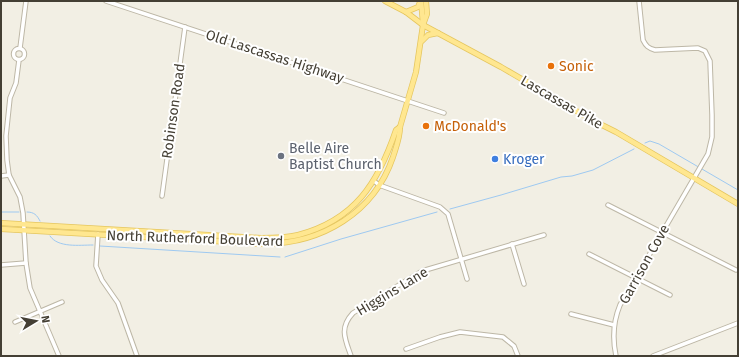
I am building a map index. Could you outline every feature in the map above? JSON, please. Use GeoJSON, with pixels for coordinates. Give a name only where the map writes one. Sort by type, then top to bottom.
{"type":"FeatureCollection","features":[{"type":"Feature","properties":{"kind":"main road","name":"Lascassas Pike"},"geometry":{"type":"LineString","coordinates":[[386,1],[406,12],[424,25],[501,67],[586,117],[616,132],[738,204]]}},
{"type":"Feature","properties":{"kind":"main road"},"geometry":{"type":"LineString","coordinates":[[406,12],[418,7],[421,1]]}},
{"type":"Feature","properties":{"kind":"main road"},"geometry":{"type":"LineString","coordinates":[[421,1],[421,13],[424,25]]}},
{"type":"Feature","properties":{"kind":"main road","name":"North Rutherford Boulevard"},"geometry":{"type":"LineString","coordinates":[[1,223],[23,227],[98,234],[258,244],[281,244],[296,241],[314,236],[331,228],[360,208],[379,185],[390,165],[400,135],[400,127],[416,72],[427,14],[426,1]]}},
{"type":"Feature","properties":{"kind":"main road"},"geometry":{"type":"LineString","coordinates":[[422,41],[428,35],[438,33]]}},
{"type":"Feature","properties":{"kind":"main road","name":"North Rutherford Boulevard"},"geometry":{"type":"LineString","coordinates":[[1,229],[23,227],[261,238],[296,236],[327,224],[352,207],[364,196],[387,156],[396,130],[400,127]]}},
{"type":"Feature","properties":{"kind":"street"},"geometry":{"type":"LineString","coordinates":[[19,60],[14,57],[14,53],[20,48],[26,1]]}},
{"type":"Feature","properties":{"kind":"street","name":"Old Lascassas Highway"},"geometry":{"type":"LineString","coordinates":[[106,1],[444,113]]}},
{"type":"Feature","properties":{"kind":"street","name":"Garrison Cove"},"geometry":{"type":"LineString","coordinates":[[616,356],[613,339],[614,325],[620,305],[708,154],[712,137],[710,61],[705,51],[698,48],[649,49],[643,40],[639,1]]}},
{"type":"Feature","properties":{"kind":"street","name":"Robinson Road"},"geometry":{"type":"LineString","coordinates":[[162,196],[185,26]]}},
{"type":"Feature","properties":{"kind":"street"},"geometry":{"type":"LineString","coordinates":[[20,48],[23,50],[25,55],[19,60],[16,83],[10,98],[6,136],[9,174],[20,198],[26,263],[30,288],[59,356]]}},
{"type":"Feature","properties":{"kind":"street"},"geometry":{"type":"LineString","coordinates":[[1,176],[9,174]]}},
{"type":"Feature","properties":{"kind":"street"},"geometry":{"type":"LineString","coordinates":[[374,181],[379,185],[440,207],[448,214],[467,278]]}},
{"type":"Feature","properties":{"kind":"street"},"geometry":{"type":"LineString","coordinates":[[608,205],[736,270]]}},
{"type":"Feature","properties":{"kind":"street"},"geometry":{"type":"LineString","coordinates":[[98,234],[96,266],[102,280],[118,302],[137,356]]}},
{"type":"Feature","properties":{"kind":"street","name":"Higgins Lane"},"geometry":{"type":"LineString","coordinates":[[351,356],[345,339],[344,329],[347,319],[353,313],[422,271],[544,235]]}},
{"type":"Feature","properties":{"kind":"street"},"geometry":{"type":"LineString","coordinates":[[512,244],[524,284]]}},
{"type":"Feature","properties":{"kind":"street"},"geometry":{"type":"LineString","coordinates":[[590,254],[670,295]]}},
{"type":"Feature","properties":{"kind":"street"},"geometry":{"type":"LineString","coordinates":[[1,265],[26,263]]}},
{"type":"Feature","properties":{"kind":"street"},"geometry":{"type":"LineString","coordinates":[[15,322],[62,302]]}},
{"type":"Feature","properties":{"kind":"street"},"geometry":{"type":"LineString","coordinates":[[571,314],[614,325]]}},
{"type":"Feature","properties":{"kind":"street"},"geometry":{"type":"LineString","coordinates":[[654,356],[738,323]]}},
{"type":"Feature","properties":{"kind":"street"},"geometry":{"type":"LineString","coordinates":[[406,349],[440,337],[460,332],[503,337],[514,346],[518,356]]}},
{"type":"Feature","properties":{"kind":"waterway"},"geometry":{"type":"LineString","coordinates":[[645,143],[650,141],[659,144],[738,190]]}},
{"type":"Feature","properties":{"kind":"waterway"},"geometry":{"type":"LineString","coordinates":[[450,209],[561,177],[572,176],[593,170],[634,149]]}},
{"type":"Feature","properties":{"kind":"waterway"},"geometry":{"type":"LineString","coordinates":[[1,212],[19,212]]}},
{"type":"Feature","properties":{"kind":"waterway"},"geometry":{"type":"LineString","coordinates":[[27,212],[35,214],[40,221]]}},
{"type":"Feature","properties":{"kind":"waterway"},"geometry":{"type":"LineString","coordinates":[[285,257],[341,239],[437,212]]}},
{"type":"Feature","properties":{"kind":"waterway"},"geometry":{"type":"LineString","coordinates":[[50,236],[54,240],[63,244],[93,245]]}},
{"type":"Feature","properties":{"kind":"waterway"},"geometry":{"type":"LineString","coordinates":[[100,246],[280,257]]}},
{"type":"Feature","properties":{"kind":"place","name":"Sonic"},"geometry":{"type":"Point","coordinates":[551,66]}},
{"type":"Feature","properties":{"kind":"place","name":"McDonald's"},"geometry":{"type":"Point","coordinates":[426,126]}},
{"type":"Feature","properties":{"kind":"place","name":"Belle Aire Baptist Church"},"geometry":{"type":"Point","coordinates":[281,156]}},
{"type":"Feature","properties":{"kind":"place","name":"Kroger"},"geometry":{"type":"Point","coordinates":[495,159]}}]}
